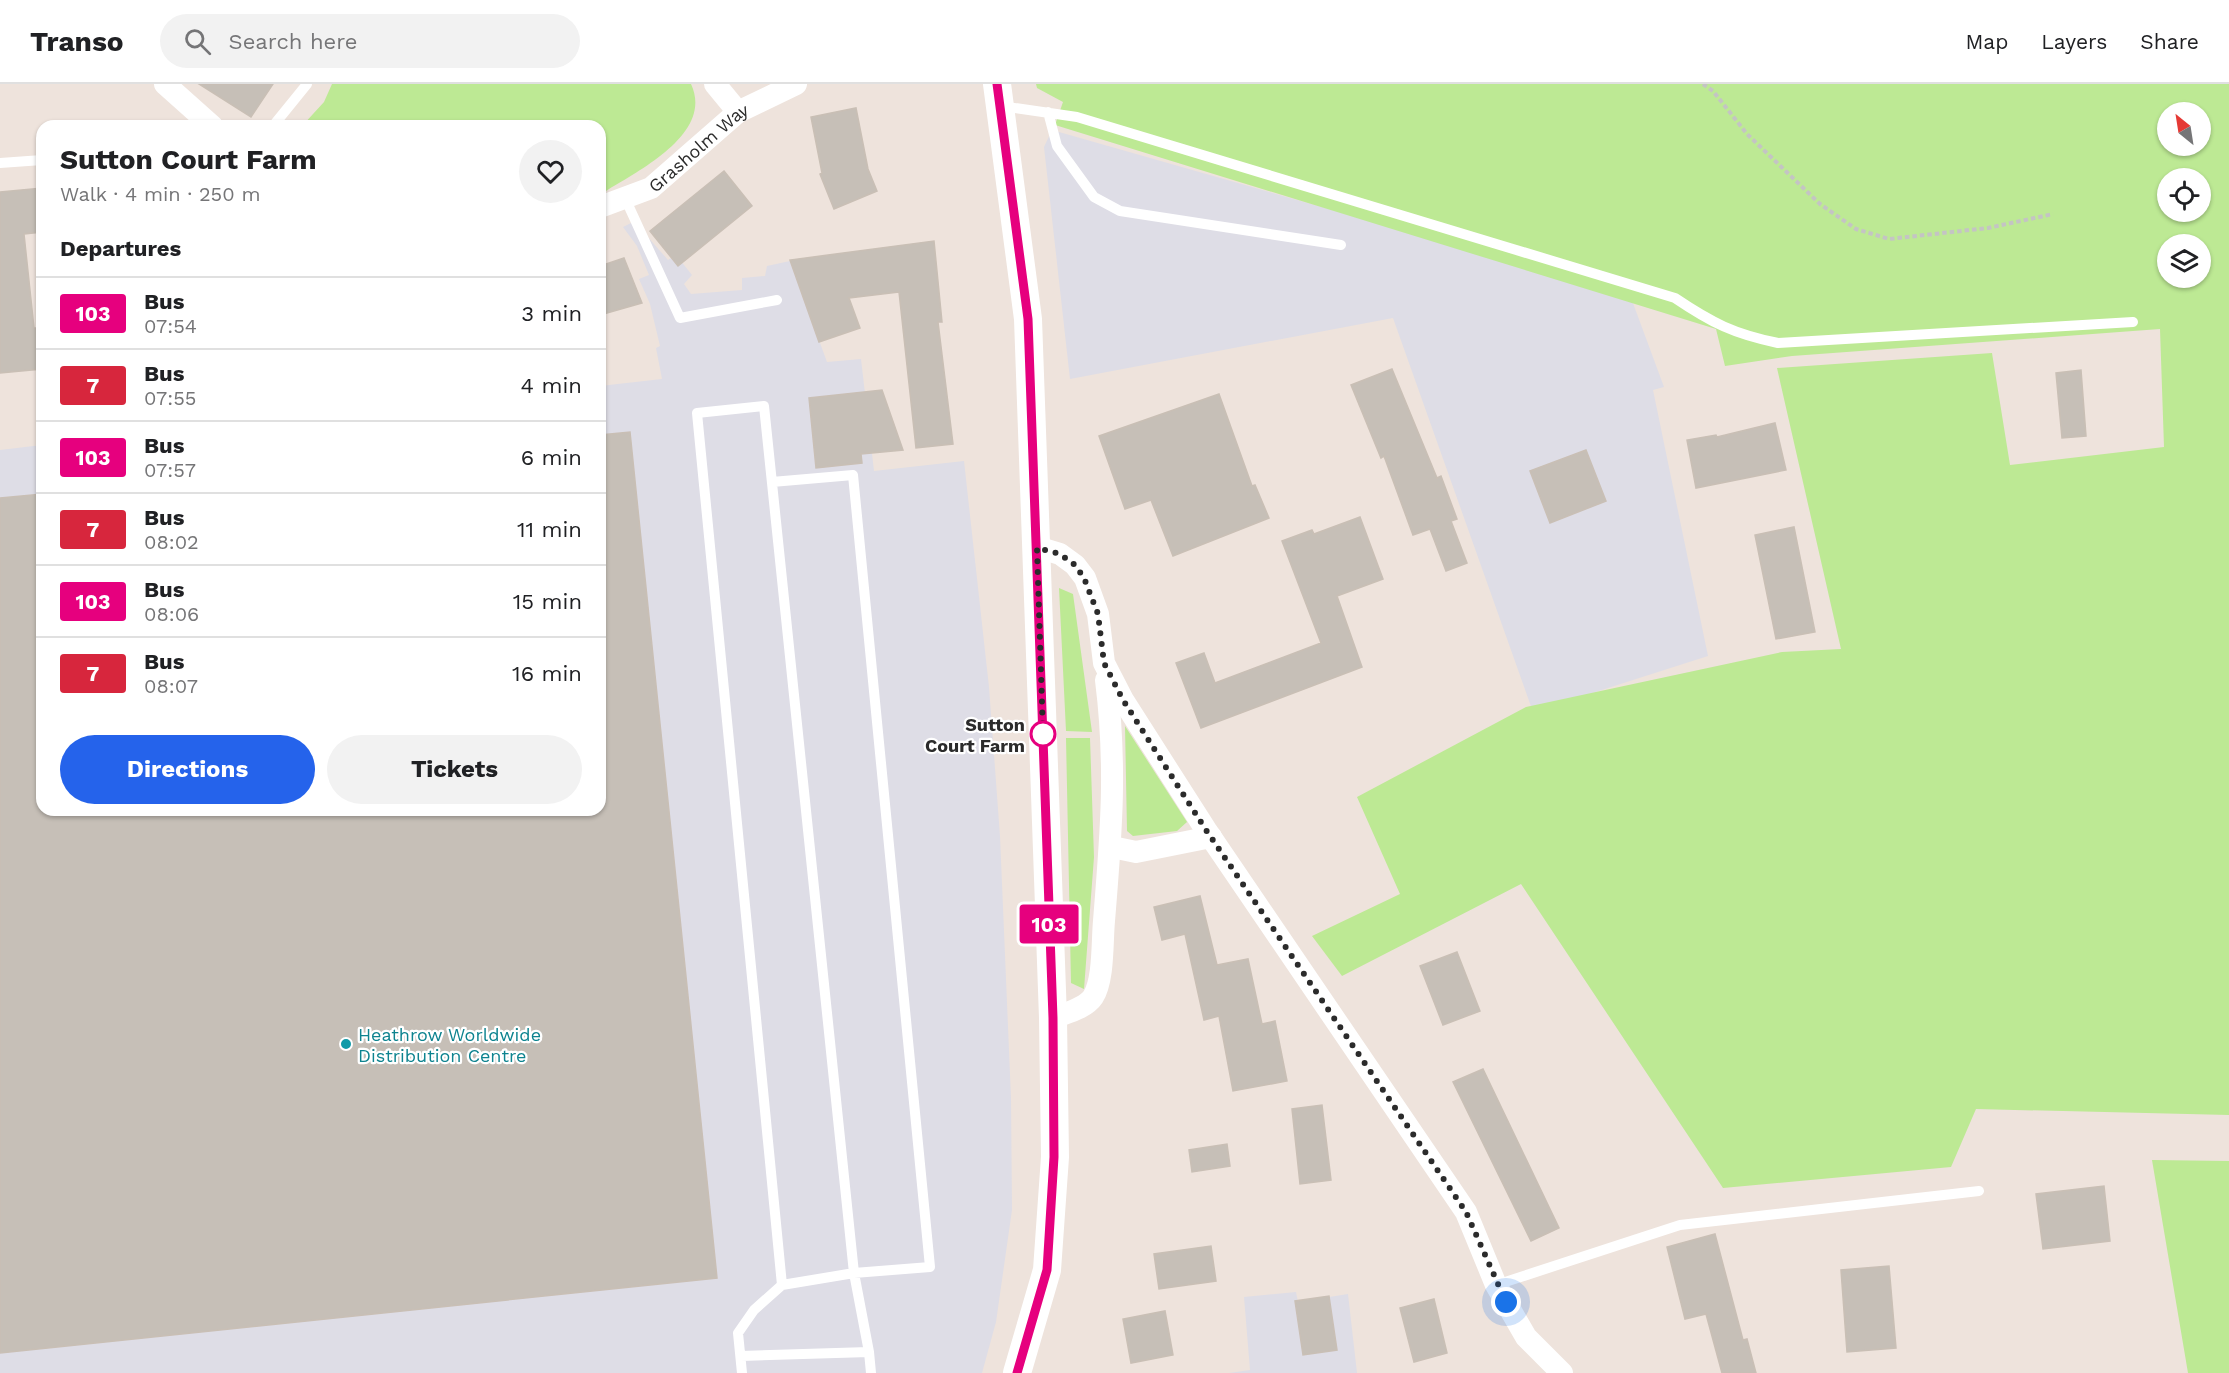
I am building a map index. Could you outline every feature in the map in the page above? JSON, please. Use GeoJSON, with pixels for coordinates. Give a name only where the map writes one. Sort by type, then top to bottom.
{"type":"FeatureCollection","features":[{"type":"Feature","properties":{"kind":"street"},"geometry":{"type":"LineString","coordinates":[[165,84],[205,120]]}},
{"type":"Feature","properties":{"kind":"street"},"geometry":{"type":"LineString","coordinates":[[715,84],[738,112]]}},
{"type":"Feature","properties":{"kind":"street","name":"Grasholm Way"},"geometry":{"type":"LineString","coordinates":[[606,205],[651,188],[738,112],[796,84]]}},
{"type":"Feature","properties":{"kind":"street"},"geometry":{"type":"LineString","coordinates":[[999,95],[1028,319],[1053,1018],[1054,1157],[1047,1270],[1017,1373]]}},
{"type":"Feature","properties":{"kind":"street"},"geometry":{"type":"LineString","coordinates":[[1037,548],[1060,554],[1075,565],[1084,578],[1098,614],[1114,765],[1112,847],[1096,991],[1090,1000],[1080,1007],[1053,1018]]}},
{"type":"Feature","properties":{"kind":"street"},"geometry":{"type":"LineString","coordinates":[[1104,663],[1123,700],[1211,837],[1466,1212],[1496,1285],[1526,1337],[1562,1373]]}},
{"type":"Feature","properties":{"kind":"street"},"geometry":{"type":"LineString","coordinates":[[1112,847],[1136,852],[1211,837]]}},
{"type":"Feature","properties":{"kind":"lane"},"geometry":{"type":"LineString","coordinates":[[278,120],[307,84]]}},
{"type":"Feature","properties":{"kind":"lane"},"geometry":{"type":"LineString","coordinates":[[999,95],[1048,112],[1077,117],[1675,298],[1710,321],[1742,336],[1778,344],[2133,322]]}},
{"type":"Feature","properties":{"kind":"lane"},"geometry":{"type":"LineString","coordinates":[[1048,112],[1057,147],[1094,197],[1120,211],[1341,245]]}},
{"type":"Feature","properties":{"kind":"lane"},"geometry":{"type":"LineString","coordinates":[[0,163],[36,160]]}},
{"type":"Feature","properties":{"kind":"lane"},"geometry":{"type":"LineString","coordinates":[[625,198],[680,318],[777,300]]}},
{"type":"Feature","properties":{"kind":"lane"},"geometry":{"type":"LineString","coordinates":[[782,1285],[697,413],[764,406],[854,1273],[871,1373]]}},
{"type":"Feature","properties":{"kind":"lane"},"geometry":{"type":"LineString","coordinates":[[742,1373],[738,1333],[754,1310],[782,1285],[854,1273],[930,1267],[853,475],[772,482]]}},
{"type":"Feature","properties":{"kind":"lane"},"geometry":{"type":"LineString","coordinates":[[1496,1285],[1680,1225],[1979,1191]]}},
{"type":"Feature","properties":{"kind":"lane"},"geometry":{"type":"LineString","coordinates":[[741,1356],[869,1352]]}},
{"type":"Feature","properties":{"kind":"path"},"geometry":{"type":"LineString","coordinates":[[1703,84],[1713,91],[1747,134],[1812,197],[1856,229],[1889,239],[1988,228],[2053,214]]}},
{"type":"Feature","properties":{"kind":"shaded area"},"geometry":{"type":"Polygon","coordinates":[[[1052,130],[1630,295],[1664,387],[1653,390],[1708,656],[1533,712],[1393,318],[1070,379],[1044,147],[1052,130]]]}},
{"type":"Feature","properties":{"kind":"shaded area"},"geometry":{"type":"Polygon","coordinates":[[[639,219],[646,235],[668,260],[676,255],[692,275],[684,284],[691,294],[742,290],[742,278],[765,276],[767,266],[790,261],[827,362],[861,359],[874,471],[964,461],[989,687],[1000,836],[1011,1098],[1012,1210],[996,1322],[982,1373],[0,1373],[0,450],[36,446],[36,816],[606,816],[606,385],[662,379],[656,348],[660,346],[650,304],[639,279],[649,275],[637,246],[623,227],[639,219]]]}},
{"type":"Feature","properties":{"kind":"shaded area"},"geometry":{"type":"Polygon","coordinates":[[[1296,1292],[1298,1302],[1348,1294],[1357,1373],[1229,1373],[1250,1370],[1244,1297],[1296,1292]]]}},
{"type":"Feature","properties":{"kind":"green space"},"geometry":{"type":"Polygon","coordinates":[[[332,84],[691,84],[695,102],[692,118],[683,134],[670,148],[654,161],[606,191],[606,120],[308,120],[324,102],[332,84]]]}},
{"type":"Feature","properties":{"kind":"green space"},"geometry":{"type":"Polygon","coordinates":[[[1036,84],[2229,84],[2229,1115],[1976,1109],[1951,1167],[1723,1188],[1521,884],[1342,976],[1312,936],[1400,894],[1357,797],[1526,707],[1782,652],[1841,649],[1777,368],[1992,353],[2010,465],[2164,447],[2160,329],[1792,356],[1725,366],[1716,329],[1055,125],[1063,102],[1037,88],[1036,84]]]}},
{"type":"Feature","properties":{"kind":"green space"},"geometry":{"type":"Polygon","coordinates":[[[1059,588],[1073,594],[1092,732],[1066,731],[1059,588]]]}},
{"type":"Feature","properties":{"kind":"green space"},"geometry":{"type":"Polygon","coordinates":[[[1125,726],[1187,822],[1177,831],[1133,836],[1127,831],[1125,726]]]}},
{"type":"Feature","properties":{"kind":"green space"},"geometry":{"type":"Polygon","coordinates":[[[1066,738],[1090,738],[1094,857],[1084,989],[1071,983],[1066,738]]]}},
{"type":"Feature","properties":{"kind":"green space"},"geometry":{"type":"Polygon","coordinates":[[[2152,1160],[2229,1161],[2229,1373],[2188,1373],[2152,1160]]]}},
{"type":"Feature","properties":{"kind":"building"},"geometry":{"type":"Polygon","coordinates":[[[199,84],[273,84],[251,117],[199,84]]]}},
{"type":"Feature","properties":{"kind":"building"},"geometry":{"type":"Polygon","coordinates":[[[856,108],[868,169],[877,191],[834,209],[820,174],[822,173],[811,117],[856,108]]]}},
{"type":"Feature","properties":{"kind":"building"},"geometry":{"type":"Polygon","coordinates":[[[724,171],[752,206],[678,266],[650,231],[724,171]]]}},
{"type":"Feature","properties":{"kind":"building"},"geometry":{"type":"Polygon","coordinates":[[[36,189],[36,233],[24,234],[34,328],[36,328],[36,370],[0,373],[0,192],[36,189]]]}},
{"type":"Feature","properties":{"kind":"building"},"geometry":{"type":"Polygon","coordinates":[[[934,241],[942,322],[938,322],[953,444],[916,448],[899,292],[849,298],[860,328],[819,342],[790,260],[934,241]]]}},
{"type":"Feature","properties":{"kind":"building"},"geometry":{"type":"Polygon","coordinates":[[[624,258],[642,303],[606,313],[606,264],[624,258]]]}},
{"type":"Feature","properties":{"kind":"building"},"geometry":{"type":"Polygon","coordinates":[[[1392,369],[1437,478],[1441,476],[1457,519],[1451,521],[1467,563],[1446,571],[1430,529],[1413,535],[1384,456],[1381,458],[1351,385],[1392,369]]]}},
{"type":"Feature","properties":{"kind":"building"},"geometry":{"type":"Polygon","coordinates":[[[2081,370],[2086,436],[2062,438],[2056,373],[2081,370]]]}},
{"type":"Feature","properties":{"kind":"building"},"geometry":{"type":"Polygon","coordinates":[[[882,390],[903,450],[861,454],[862,463],[816,468],[809,398],[882,390]]]}},
{"type":"Feature","properties":{"kind":"building"},"geometry":{"type":"Polygon","coordinates":[[[1219,394],[1252,486],[1255,485],[1269,518],[1173,556],[1151,500],[1125,509],[1099,436],[1219,394]]]}},
{"type":"Feature","properties":{"kind":"building"},"geometry":{"type":"Polygon","coordinates":[[[1775,423],[1786,470],[1696,488],[1687,440],[1716,435],[1717,437],[1775,423]]]}},
{"type":"Feature","properties":{"kind":"building","name":"Heathrow Worldwide Distribution Centre"},"geometry":{"type":"Polygon","coordinates":[[[630,432],[717,1278],[0,1353],[0,498],[36,495],[36,816],[606,816],[606,434],[630,432]]]}},
{"type":"Feature","properties":{"kind":"building"},"geometry":{"type":"Polygon","coordinates":[[[1586,450],[1606,501],[1550,523],[1530,471],[1586,450]]]}},
{"type":"Feature","properties":{"kind":"building"},"geometry":{"type":"Polygon","coordinates":[[[1360,517],[1383,579],[1337,596],[1362,667],[1201,728],[1176,663],[1204,653],[1215,683],[1321,643],[1282,541],[1312,530],[1314,534],[1360,517]]]}},
{"type":"Feature","properties":{"kind":"building"},"geometry":{"type":"Polygon","coordinates":[[[1794,527],[1815,632],[1776,639],[1755,535],[1794,527]]]}},
{"type":"Feature","properties":{"kind":"building"},"geometry":{"type":"Polygon","coordinates":[[[1200,896],[1217,965],[1248,959],[1262,1024],[1275,1021],[1287,1081],[1233,1091],[1219,1016],[1204,1020],[1185,934],[1162,940],[1154,907],[1200,896]]]}},
{"type":"Feature","properties":{"kind":"building"},"geometry":{"type":"Polygon","coordinates":[[[1457,952],[1480,1011],[1443,1025],[1420,966],[1457,952]]]}},
{"type":"Feature","properties":{"kind":"building"},"geometry":{"type":"Polygon","coordinates":[[[1483,1069],[1559,1228],[1531,1241],[1453,1082],[1483,1069]]]}},
{"type":"Feature","properties":{"kind":"building"},"geometry":{"type":"Polygon","coordinates":[[[1322,1105],[1331,1180],[1300,1184],[1292,1109],[1322,1105]]]}},
{"type":"Feature","properties":{"kind":"building"},"geometry":{"type":"Polygon","coordinates":[[[1227,1144],[1230,1166],[1192,1172],[1189,1150],[1227,1144]]]}},
{"type":"Feature","properties":{"kind":"building"},"geometry":{"type":"Polygon","coordinates":[[[2104,1186],[2110,1241],[2043,1249],[2036,1194],[2104,1186]]]}},
{"type":"Feature","properties":{"kind":"building"},"geometry":{"type":"Polygon","coordinates":[[[1715,1234],[1743,1340],[1747,1339],[1756,1373],[1722,1373],[1706,1314],[1685,1319],[1667,1247],[1715,1234]]]}},
{"type":"Feature","properties":{"kind":"building"},"geometry":{"type":"Polygon","coordinates":[[[1211,1246],[1216,1281],[1159,1289],[1154,1254],[1211,1246]]]}},
{"type":"Feature","properties":{"kind":"building"},"geometry":{"type":"Polygon","coordinates":[[[1889,1266],[1896,1348],[1847,1352],[1841,1270],[1889,1266]]]}},
{"type":"Feature","properties":{"kind":"building"},"geometry":{"type":"Polygon","coordinates":[[[1329,1296],[1337,1350],[1303,1355],[1295,1301],[1329,1296]]]}},
{"type":"Feature","properties":{"kind":"building"},"geometry":{"type":"Polygon","coordinates":[[[1434,1299],[1447,1353],[1414,1362],[1400,1308],[1434,1299]]]}},
{"type":"Feature","properties":{"kind":"building"},"geometry":{"type":"Polygon","coordinates":[[[1165,1311],[1173,1355],[1131,1363],[1123,1319],[1165,1311]]]}},
{"type":"Feature","properties":{"kind":"bus line","name":"103"},"geometry":{"type":"LineString","coordinates":[[997,84],[1028,319],[1053,1018],[1054,1157],[1047,1270],[1017,1373]]}},
{"type":"Feature","properties":{"kind":"place","name":"Sutton Court Farm"},"geometry":{"type":"Point","coordinates":[1043,734]}},
{"type":"Feature","properties":{"kind":"place","name":"Heathrow Worldwide Distribution Centre"},"geometry":{"type":"Point","coordinates":[346,1044]}},
{"type":"Feature","properties":{"kind":"route"},"geometry":{"type":"LineString","coordinates":[[1043,734],[1037,548],[1060,554],[1075,565],[1084,578],[1098,614],[1104,663],[1123,700],[1206,830],[1466,1212],[1496,1285],[1506,1302]]}}]}
